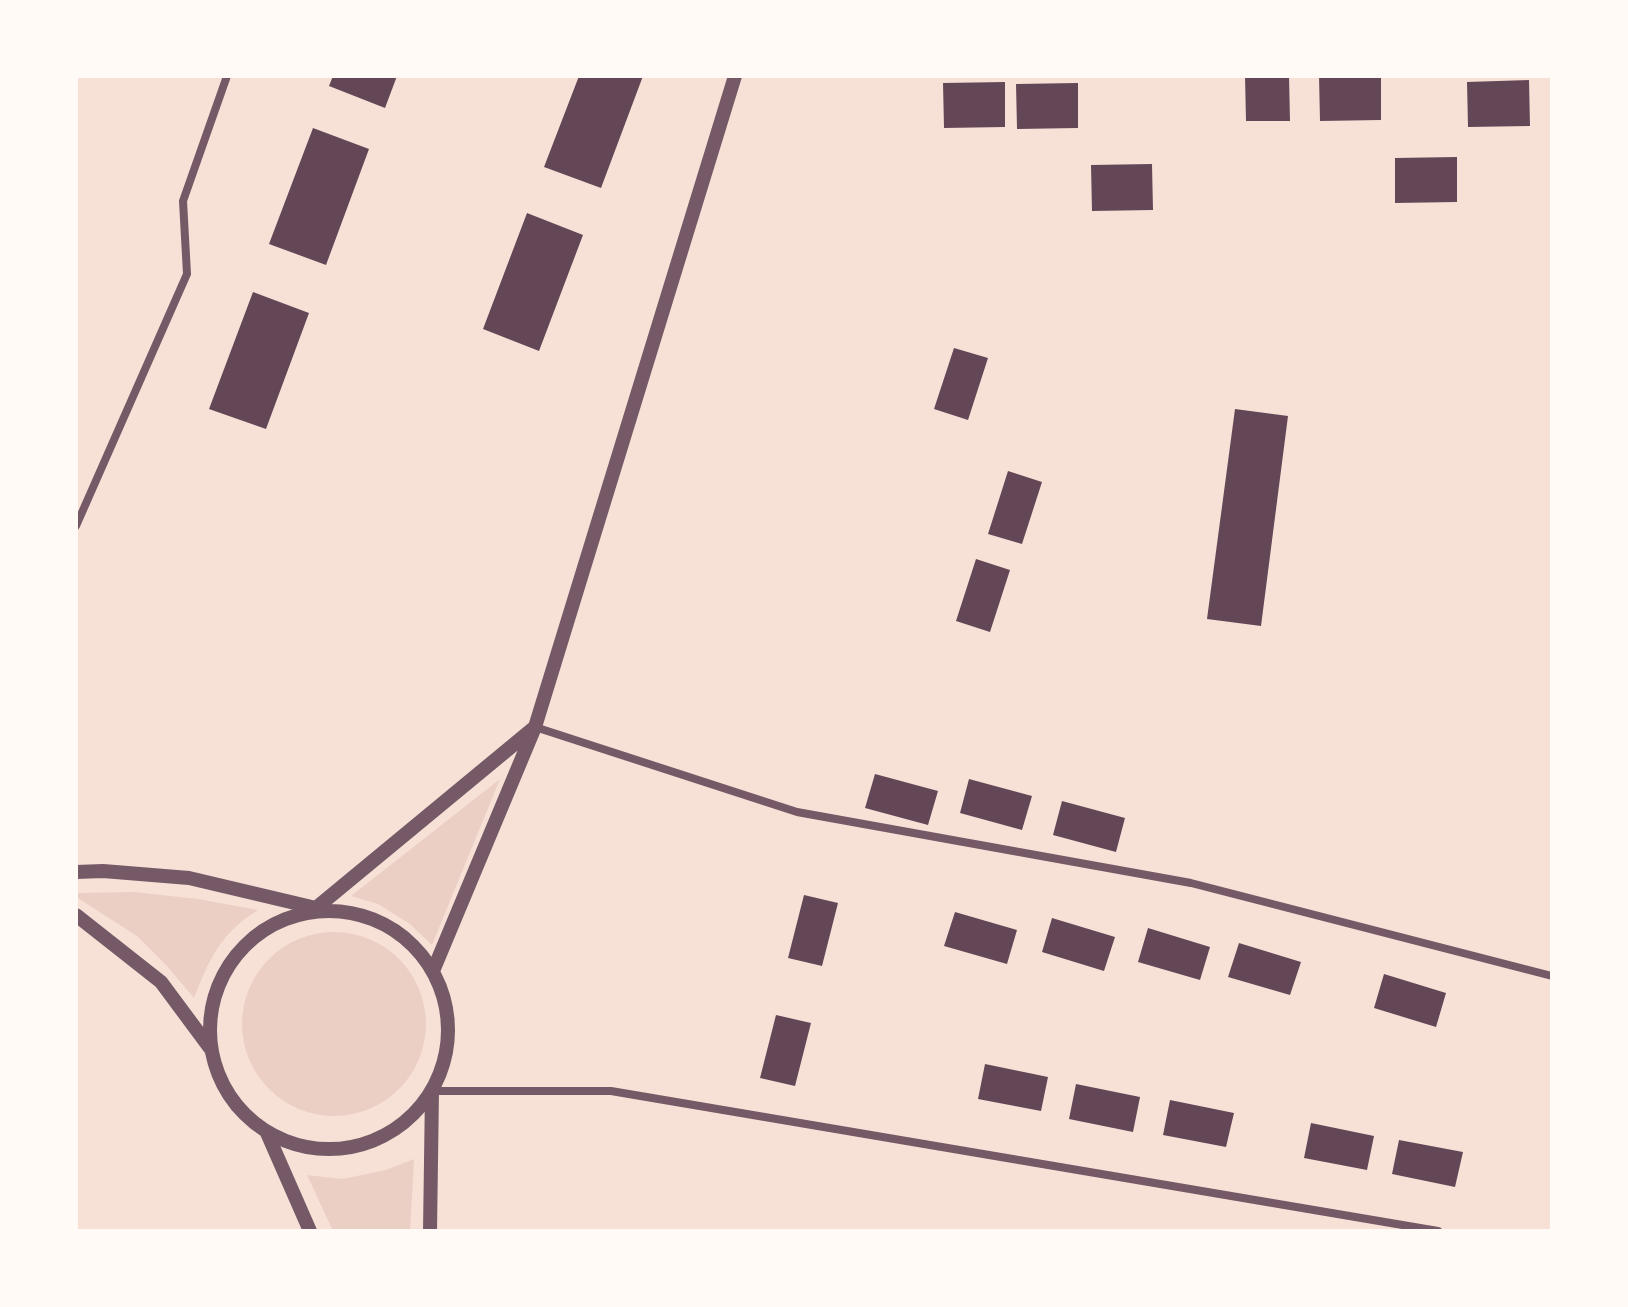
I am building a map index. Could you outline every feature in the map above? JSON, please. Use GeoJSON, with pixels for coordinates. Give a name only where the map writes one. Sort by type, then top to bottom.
{"type":"FeatureCollection","features":[{"type":"Feature","properties":{"kind":"street"},"geometry":{"type":"LineString","coordinates":[[76,526],[187,274],[183,201],[227,76]]}},
{"type":"Feature","properties":{"kind":"street"},"geometry":{"type":"LineString","coordinates":[[433,971],[535,727],[735,76]]}},
{"type":"Feature","properties":{"kind":"street"},"geometry":{"type":"LineString","coordinates":[[76,872],[103,871],[189,878],[316,908],[349,911],[383,923],[411,943],[433,971],[445,1000],[449,1031],[444,1062],[432,1091],[407,1120],[375,1140],[339,1149],[301,1147],[267,1133],[239,1110],[220,1081],[210,1048],[210,1009],[223,973],[246,943],[277,922],[316,908],[535,727]]}},
{"type":"Feature","properties":{"kind":"street"},"geometry":{"type":"LineString","coordinates":[[535,727],[797,812],[1191,883],[1552,976]]}},
{"type":"Feature","properties":{"kind":"street"},"geometry":{"type":"LineString","coordinates":[[76,915],[161,982],[210,1048]]}},
{"type":"Feature","properties":{"kind":"street"},"geometry":{"type":"LineString","coordinates":[[430,1231],[432,1091]]}},
{"type":"Feature","properties":{"kind":"street"},"geometry":{"type":"LineString","coordinates":[[432,1091],[611,1091],[1438,1231]]}},
{"type":"Feature","properties":{"kind":"street"},"geometry":{"type":"LineString","coordinates":[[267,1133],[310,1231]]}},
{"type":"Feature","properties":{"kind":"shaded area"},"geometry":{"type":"Polygon","coordinates":[[[500,779],[432,945],[410,924],[378,904],[351,896],[500,779]]]}},
{"type":"Feature","properties":{"kind":"shaded area"},"geometry":{"type":"Polygon","coordinates":[[[134,892],[258,910],[225,938],[205,971],[194,998],[137,936],[76,897],[76,893],[134,892]]]}},
{"type":"Feature","properties":{"kind":"shaded area"},"geometry":{"type":"Polygon","coordinates":[[[334,932],[369,939],[399,959],[419,989],[426,1024],[419,1059],[399,1089],[369,1109],[334,1116],[299,1109],[269,1089],[249,1059],[242,1024],[249,989],[269,959],[299,939],[334,932]]]}},
{"type":"Feature","properties":{"kind":"shaded area"},"geometry":{"type":"Polygon","coordinates":[[[414,1159],[410,1231],[333,1231],[307,1175],[342,1179],[386,1170],[414,1159]]]}},
{"type":"Feature","properties":{"kind":"building"},"geometry":{"type":"Polygon","coordinates":[[[333,76],[397,76],[385,108],[329,86],[333,76]]]}},
{"type":"Feature","properties":{"kind":"building"},"geometry":{"type":"Polygon","coordinates":[[[579,76],[643,76],[601,188],[544,167],[579,76]]]}},
{"type":"Feature","properties":{"kind":"building"},"geometry":{"type":"Polygon","coordinates":[[[1245,76],[1289,76],[1290,121],[1246,121],[1245,76]]]}},
{"type":"Feature","properties":{"kind":"building"},"geometry":{"type":"Polygon","coordinates":[[[1319,76],[1381,76],[1381,120],[1320,121],[1319,76]]]}},
{"type":"Feature","properties":{"kind":"building"},"geometry":{"type":"Polygon","coordinates":[[[1529,80],[1530,126],[1468,127],[1467,82],[1529,80]]]}},
{"type":"Feature","properties":{"kind":"building"},"geometry":{"type":"Polygon","coordinates":[[[1005,82],[1005,127],[944,128],[943,83],[1005,82]]]}},
{"type":"Feature","properties":{"kind":"building"},"geometry":{"type":"Polygon","coordinates":[[[1078,83],[1078,128],[1017,129],[1016,84],[1078,83]]]}},
{"type":"Feature","properties":{"kind":"building"},"geometry":{"type":"Polygon","coordinates":[[[313,128],[369,149],[326,265],[269,244],[313,128]]]}},
{"type":"Feature","properties":{"kind":"building"},"geometry":{"type":"Polygon","coordinates":[[[1457,157],[1457,202],[1395,203],[1395,158],[1457,157]]]}},
{"type":"Feature","properties":{"kind":"building"},"geometry":{"type":"Polygon","coordinates":[[[1152,164],[1153,210],[1092,211],[1091,165],[1152,164]]]}},
{"type":"Feature","properties":{"kind":"building"},"geometry":{"type":"Polygon","coordinates":[[[527,213],[583,235],[539,351],[483,329],[527,213]]]}},
{"type":"Feature","properties":{"kind":"building"},"geometry":{"type":"Polygon","coordinates":[[[253,292],[309,313],[266,429],[209,409],[253,292]]]}},
{"type":"Feature","properties":{"kind":"building"},"geometry":{"type":"Polygon","coordinates":[[[954,348],[988,358],[968,420],[934,409],[954,348]]]}},
{"type":"Feature","properties":{"kind":"building"},"geometry":{"type":"Polygon","coordinates":[[[1235,409],[1288,416],[1261,626],[1207,619],[1235,409]]]}},
{"type":"Feature","properties":{"kind":"building"},"geometry":{"type":"Polygon","coordinates":[[[1008,471],[1042,482],[1022,544],[988,534],[1008,471]]]}},
{"type":"Feature","properties":{"kind":"building"},"geometry":{"type":"Polygon","coordinates":[[[976,559],[1010,570],[990,632],[956,621],[976,559]]]}},
{"type":"Feature","properties":{"kind":"building"},"geometry":{"type":"Polygon","coordinates":[[[875,774],[938,791],[928,825],[865,808],[875,774]]]}},
{"type":"Feature","properties":{"kind":"building"},"geometry":{"type":"Polygon","coordinates":[[[969,779],[1032,796],[1022,830],[960,813],[969,779]]]}},
{"type":"Feature","properties":{"kind":"building"},"geometry":{"type":"Polygon","coordinates":[[[1062,801],[1125,818],[1116,852],[1053,835],[1062,801]]]}},
{"type":"Feature","properties":{"kind":"building"},"geometry":{"type":"Polygon","coordinates":[[[804,895],[838,903],[822,966],[788,958],[804,895]]]}},
{"type":"Feature","properties":{"kind":"building"},"geometry":{"type":"Polygon","coordinates":[[[955,912],[1017,930],[1007,964],[944,946],[955,912]]]}},
{"type":"Feature","properties":{"kind":"building"},"geometry":{"type":"Polygon","coordinates":[[[1052,918],[1115,937],[1104,971],[1042,952],[1052,918]]]}},
{"type":"Feature","properties":{"kind":"building"},"geometry":{"type":"Polygon","coordinates":[[[1148,928],[1210,947],[1200,980],[1138,962],[1148,928]]]}},
{"type":"Feature","properties":{"kind":"building"},"geometry":{"type":"Polygon","coordinates":[[[1239,943],[1301,962],[1290,995],[1228,977],[1239,943]]]}},
{"type":"Feature","properties":{"kind":"building"},"geometry":{"type":"Polygon","coordinates":[[[1384,974],[1446,993],[1436,1027],[1374,1008],[1384,974]]]}},
{"type":"Feature","properties":{"kind":"building"},"geometry":{"type":"Polygon","coordinates":[[[776,1015],[811,1023],[795,1086],[760,1078],[776,1015]]]}},
{"type":"Feature","properties":{"kind":"building"},"geometry":{"type":"Polygon","coordinates":[[[985,1064],[1048,1077],[1041,1111],[978,1099],[985,1064]]]}},
{"type":"Feature","properties":{"kind":"building"},"geometry":{"type":"Polygon","coordinates":[[[1076,1084],[1140,1097],[1133,1132],[1069,1119],[1076,1084]]]}},
{"type":"Feature","properties":{"kind":"building"},"geometry":{"type":"Polygon","coordinates":[[[1170,1100],[1234,1113],[1226,1147],[1163,1135],[1170,1100]]]}},
{"type":"Feature","properties":{"kind":"building"},"geometry":{"type":"Polygon","coordinates":[[[1311,1123],[1374,1136],[1367,1170],[1304,1158],[1311,1123]]]}},
{"type":"Feature","properties":{"kind":"building"},"geometry":{"type":"Polygon","coordinates":[[[1399,1140],[1463,1152],[1455,1187],[1392,1174],[1399,1140]]]}}]}
